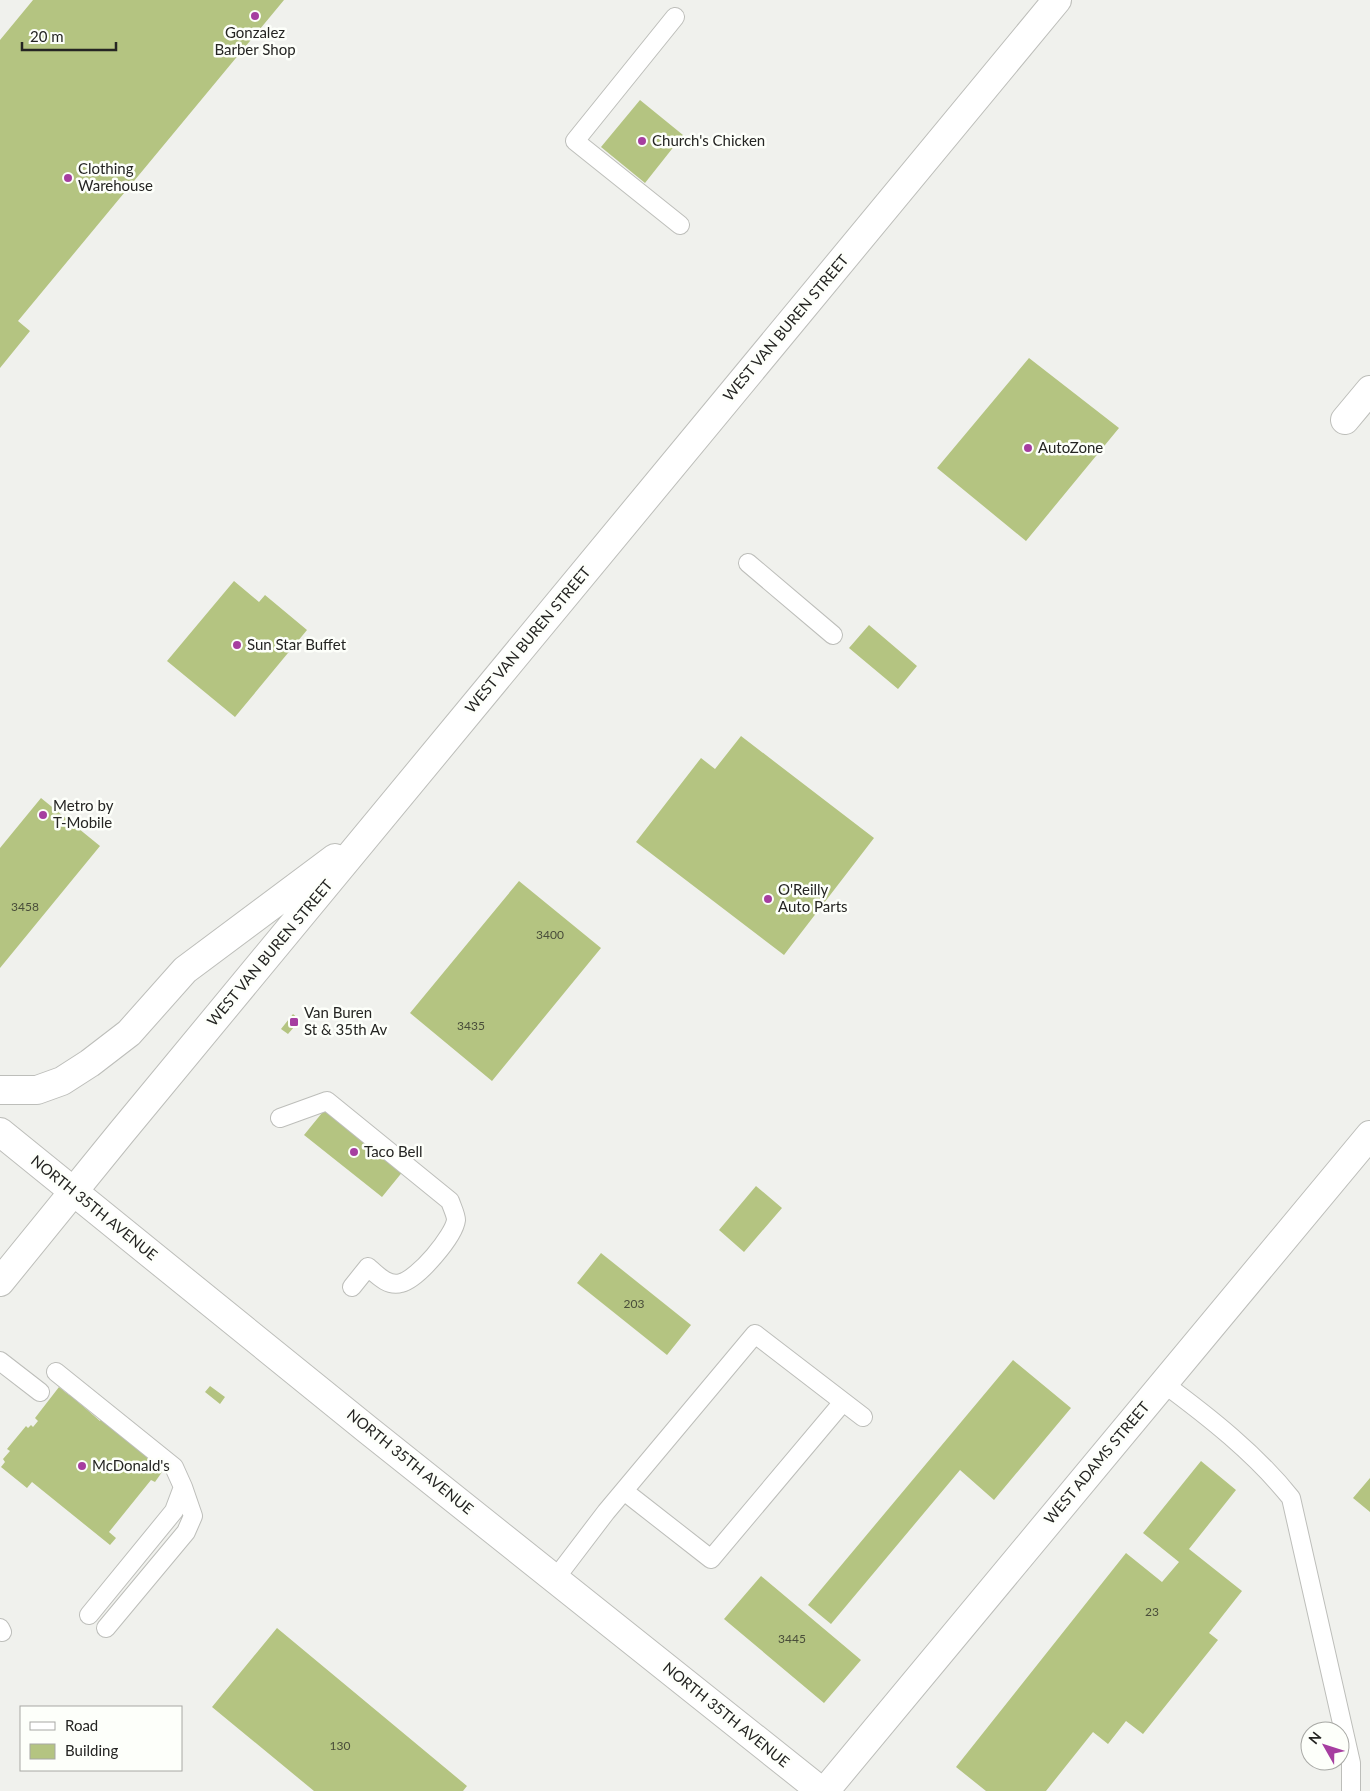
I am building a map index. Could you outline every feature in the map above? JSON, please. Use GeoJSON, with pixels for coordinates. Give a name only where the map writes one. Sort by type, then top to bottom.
{"type":"FeatureCollection","features":[{"type":"Feature","properties":{"kind":"main road","name":"WEST VAN BUREN STREET"},"geometry":{"type":"LineString","coordinates":[[0,1282],[1058,0]]}},
{"type":"Feature","properties":{"kind":"main road"},"geometry":{"type":"LineString","coordinates":[[1345,420],[1370,390]]}},
{"type":"Feature","properties":{"kind":"main road"},"geometry":{"type":"LineString","coordinates":[[0,1090],[37,1090],[62,1081],[90,1063],[128,1033],[185,970],[370,832]]}},
{"type":"Feature","properties":{"kind":"main road","name":"NORTH 35TH AVENUE"},"geometry":{"type":"LineString","coordinates":[[0,1132],[821,1791]]}},
{"type":"Feature","properties":{"kind":"main road","name":"WEST ADAMS STREET"},"geometry":{"type":"LineString","coordinates":[[825,1791],[1370,1135]]}},
{"type":"Feature","properties":{"kind":"lane"},"geometry":{"type":"LineString","coordinates":[[675,18],[575,141],[680,226]]}},
{"type":"Feature","properties":{"kind":"lane"},"geometry":{"type":"LineString","coordinates":[[748,563],[833,635]]}},
{"type":"Feature","properties":{"kind":"lane"},"geometry":{"type":"LineString","coordinates":[[280,1118],[327,1100],[450,1202],[456,1219],[450,1236],[418,1273],[401,1284],[385,1281],[368,1268],[352,1287]]}},
{"type":"Feature","properties":{"kind":"lane"},"geometry":{"type":"LineString","coordinates":[[555,1579],[624,1491],[755,1334],[863,1417]]}},
{"type":"Feature","properties":{"kind":"lane"},"geometry":{"type":"LineString","coordinates":[[0,1361],[40,1392]]}},
{"type":"Feature","properties":{"kind":"lane"},"geometry":{"type":"LineString","coordinates":[[56,1372],[174,1467],[193,1516],[186,1532],[106,1628]]}},
{"type":"Feature","properties":{"kind":"lane"},"geometry":{"type":"LineString","coordinates":[[1164,1383],[1192,1404],[1272,1474],[1291,1498],[1351,1763],[1351,1791]]}},
{"type":"Feature","properties":{"kind":"lane"},"geometry":{"type":"LineString","coordinates":[[624,1491],[711,1559],[843,1402]]}},
{"type":"Feature","properties":{"kind":"lane"},"geometry":{"type":"LineString","coordinates":[[89,1615],[174,1511],[183,1487]]}},
{"type":"Feature","properties":{"kind":"building","name":"Clothing Warehouse"},"geometry":{"type":"Polygon","coordinates":[[[33,0],[284,0],[18,321],[30,331],[0,368],[0,40],[33,0]]]}},
{"type":"Feature","properties":{"kind":"building","name":"Church's Chicken"},"geometry":{"type":"Polygon","coordinates":[[[640,100],[683,135],[645,183],[601,147],[640,100]]]}},
{"type":"Feature","properties":{"kind":"building","name":"AutoZone"},"geometry":{"type":"Polygon","coordinates":[[[1029,358],[1119,428],[1026,541],[937,468],[1029,358]]]}},
{"type":"Feature","properties":{"kind":"building","name":"Sun Star Buffet"},"geometry":{"type":"Polygon","coordinates":[[[234,581],[259,602],[265,595],[307,630],[235,717],[167,661],[234,581]]]}},
{"type":"Feature","properties":{"kind":"building"},"geometry":{"type":"Polygon","coordinates":[[[869,625],[917,666],[898,689],[849,648],[869,625]]]}},
{"type":"Feature","properties":{"kind":"building","name":"O'Reilly Auto Parts"},"geometry":{"type":"Polygon","coordinates":[[[741,736],[874,838],[784,955],[636,842],[701,758],[715,769],[741,736]]]}},
{"type":"Feature","properties":{"kind":"building"},"geometry":{"type":"Polygon","coordinates":[[[41,798],[100,846],[0,968],[0,848],[41,798]]]}},
{"type":"Feature","properties":{"kind":"building"},"geometry":{"type":"Polygon","coordinates":[[[519,881],[601,948],[492,1081],[410,1013],[519,881]]]}},
{"type":"Feature","properties":{"kind":"building"},"geometry":{"type":"Polygon","coordinates":[[[293,1014],[300,1020],[288,1034],[281,1029],[293,1014]]]}},
{"type":"Feature","properties":{"kind":"building","name":"Taco Bell"},"geometry":{"type":"Polygon","coordinates":[[[326,1108],[404,1170],[382,1197],[304,1135],[326,1108]]]}},
{"type":"Feature","properties":{"kind":"building"},"geometry":{"type":"Polygon","coordinates":[[[756,1186],[782,1208],[744,1252],[719,1230],[756,1186]]]}},
{"type":"Feature","properties":{"kind":"building"},"geometry":{"type":"Polygon","coordinates":[[[601,1253],[691,1325],[667,1355],[577,1283],[601,1253]]]}},
{"type":"Feature","properties":{"kind":"building"},"geometry":{"type":"Polygon","coordinates":[[[1013,1360],[1071,1408],[994,1500],[960,1470],[831,1624],[808,1605],[1013,1360]]]}},
{"type":"Feature","properties":{"kind":"building"},"geometry":{"type":"Polygon","coordinates":[[[210,1386],[225,1397],[220,1404],[205,1392],[210,1386]]]}},
{"type":"Feature","properties":{"kind":"building","name":"McDonald's"},"geometry":{"type":"Polygon","coordinates":[[[59,1387],[69,1395],[72,1391],[80,1398],[77,1401],[100,1421],[103,1416],[163,1464],[159,1470],[162,1472],[155,1482],[151,1480],[109,1532],[116,1538],[110,1545],[32,1482],[27,1488],[1,1467],[5,1462],[3,1459],[10,1451],[7,1449],[26,1426],[28,1428],[31,1425],[33,1427],[38,1421],[35,1418],[59,1387]]]}},
{"type":"Feature","properties":{"kind":"building"},"geometry":{"type":"Polygon","coordinates":[[[1201,1461],[1236,1490],[1189,1549],[1242,1591],[1209,1633],[1218,1640],[1143,1734],[1126,1721],[1108,1744],[1093,1732],[1046,1791],[986,1791],[956,1767],[1126,1553],[1162,1582],[1179,1562],[1143,1533],[1201,1461]]]}},
{"type":"Feature","properties":{"kind":"building"},"geometry":{"type":"Polygon","coordinates":[[[1370,1478],[1370,1512],[1353,1498],[1370,1478]]]}},
{"type":"Feature","properties":{"kind":"building"},"geometry":{"type":"Polygon","coordinates":[[[761,1576],[861,1660],[824,1703],[724,1619],[761,1576]]]}},
{"type":"Feature","properties":{"kind":"building"},"geometry":{"type":"Polygon","coordinates":[[[277,1628],[467,1786],[463,1791],[314,1791],[212,1707],[277,1628]]]}},
{"type":"Feature","properties":{"kind":"place","name":"Gonzalez Barber Shop"},"geometry":{"type":"Point","coordinates":[255,16]}},
{"type":"Feature","properties":{"kind":"place","name":"Church's Chicken"},"geometry":{"type":"Point","coordinates":[642,141]}},
{"type":"Feature","properties":{"kind":"place","name":"Clothing Warehouse"},"geometry":{"type":"Point","coordinates":[68,178]}},
{"type":"Feature","properties":{"kind":"place","name":"AutoZone"},"geometry":{"type":"Point","coordinates":[1028,448]}},
{"type":"Feature","properties":{"kind":"place","name":"Sun Star Buffet"},"geometry":{"type":"Point","coordinates":[237,645]}},
{"type":"Feature","properties":{"kind":"place","name":"Metro by T-Mobile"},"geometry":{"type":"Point","coordinates":[43,815]}},
{"type":"Feature","properties":{"kind":"place","name":"O'Reilly Auto Parts"},"geometry":{"type":"Point","coordinates":[768,899]}},
{"type":"Feature","properties":{"kind":"place","name":"Van Buren St & 35th Av"},"geometry":{"type":"Point","coordinates":[294,1022]}},
{"type":"Feature","properties":{"kind":"place","name":"Taco Bell"},"geometry":{"type":"Point","coordinates":[354,1152]}},
{"type":"Feature","properties":{"kind":"place","name":"McDonald's"},"geometry":{"type":"Point","coordinates":[82,1466]}}]}
